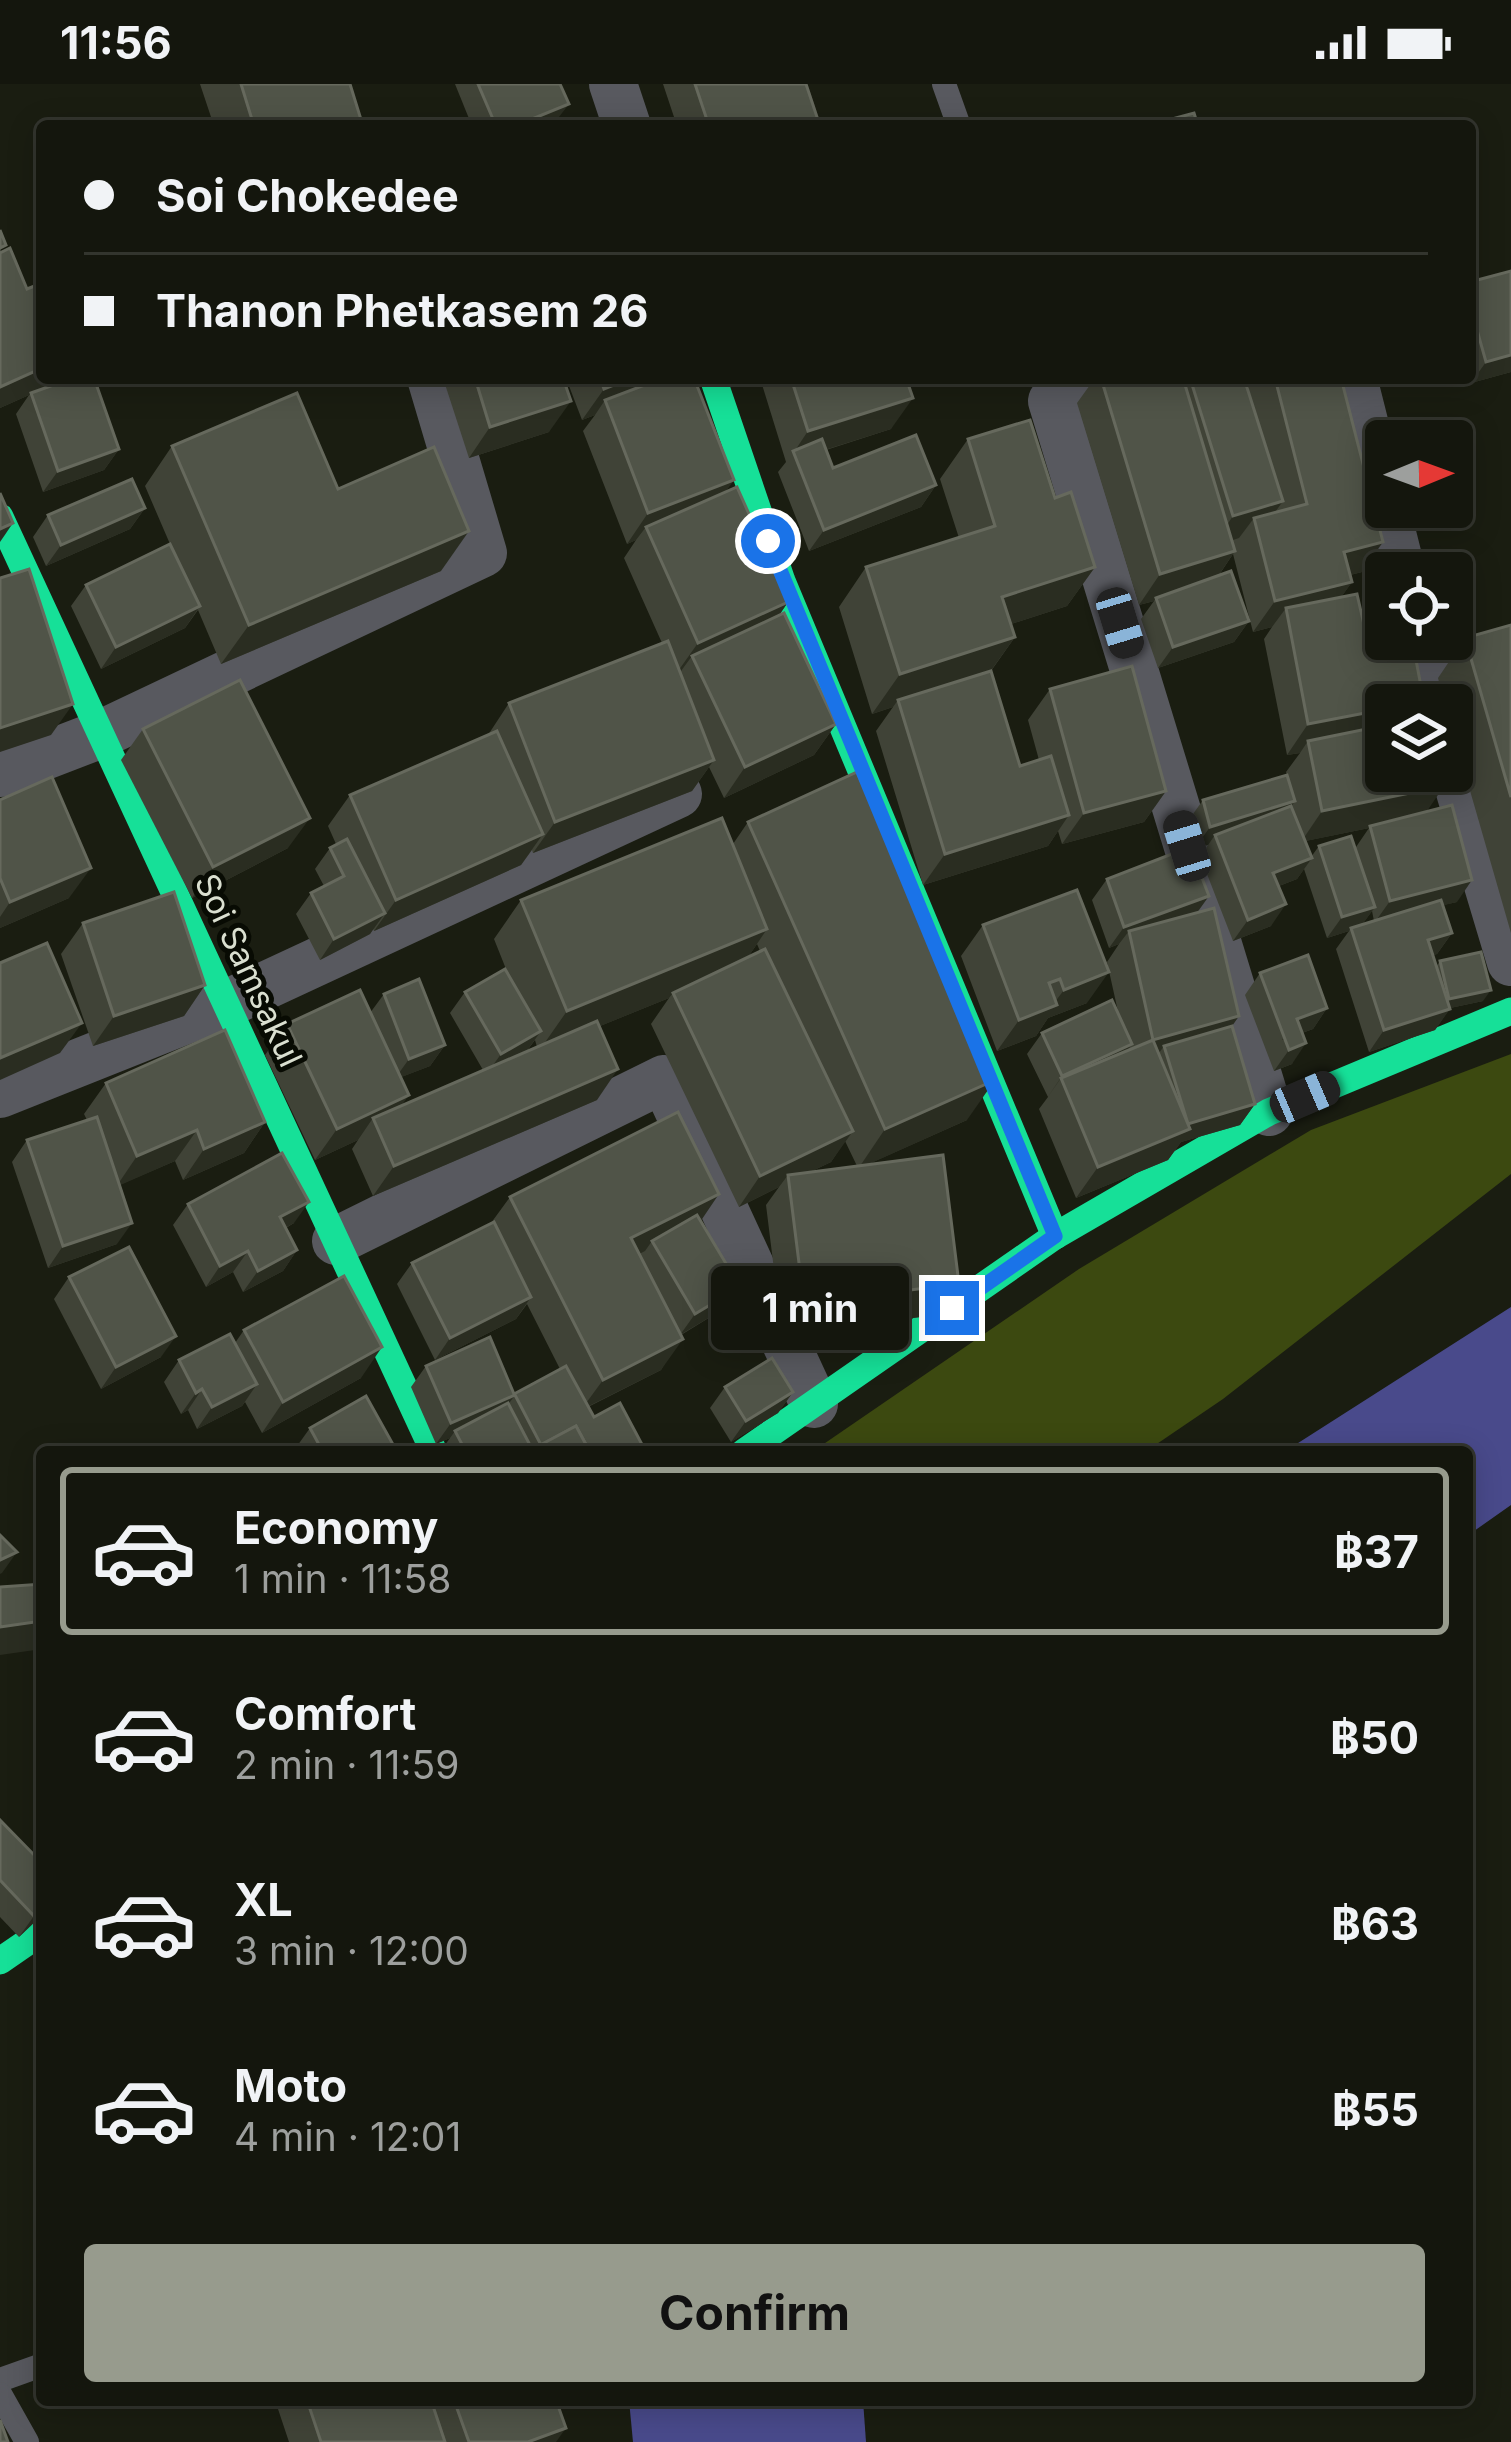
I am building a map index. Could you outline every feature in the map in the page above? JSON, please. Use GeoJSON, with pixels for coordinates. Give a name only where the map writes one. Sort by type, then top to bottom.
{"type":"FeatureCollection","features":[{"type":"Feature","properties":{"kind":"street"},"geometry":{"type":"LineString","coordinates":[[613,84],[625,120]]}},
{"type":"Feature","properties":{"kind":"street"},"geometry":{"type":"LineString","coordinates":[[0,772],[99,735],[483,553],[433,384]]}},
{"type":"Feature","properties":{"kind":"street"},"geometry":{"type":"LineString","coordinates":[[715,384],[782,581],[1055,1236]]}},
{"type":"Feature","properties":{"kind":"street"},"geometry":{"type":"LineString","coordinates":[[1084,384],[1047,390],[1269,1112]]}},
{"type":"Feature","properties":{"kind":"street"},"geometry":{"type":"LineString","coordinates":[[1355,384],[1397,552]]}},
{"type":"Feature","properties":{"kind":"street","name":"Soi Samsakul"},"geometry":{"type":"LineString","coordinates":[[0,518],[431,1446]]}},
{"type":"Feature","properties":{"kind":"street"},"geometry":{"type":"LineString","coordinates":[[1460,792],[1511,962]]}},
{"type":"Feature","properties":{"kind":"street"},"geometry":{"type":"LineString","coordinates":[[0,1094],[226,1004],[678,794]]}},
{"type":"Feature","properties":{"kind":"street"},"geometry":{"type":"LineString","coordinates":[[753,1446],[1055,1236],[1269,1112],[1511,1011]]}},
{"type":"Feature","properties":{"kind":"street"},"geometry":{"type":"LineString","coordinates":[[336,1241],[664,1079],[814,1404]]}},
{"type":"Feature","properties":{"kind":"street"},"geometry":{"type":"LineString","coordinates":[[0,1960],[36,1936]]}},
{"type":"Feature","properties":{"kind":"lane"},"geometry":{"type":"LineString","coordinates":[[944,84],[957,120]]}},
{"type":"Feature","properties":{"kind":"lane"},"geometry":{"type":"LineString","coordinates":[[0,2380],[36,2367]]}},
{"type":"Feature","properties":{"kind":"lane"},"geometry":{"type":"LineString","coordinates":[[0,2394],[27,2442]]}},
{"type":"Feature","properties":{"kind":"green space"},"geometry":{"type":"Polygon","coordinates":[[[1511,1054],[1511,1174],[1223,1399],[1154,1446],[821,1446],[1079,1269],[1311,1130],[1511,1054]]]}},
{"type":"Feature","properties":{"kind":"shaded area"},"geometry":{"type":"Polygon","coordinates":[[[1511,1307],[1511,1505],[1473,1532],[1473,1446],[1293,1446],[1511,1307]]]}},
{"type":"Feature","properties":{"kind":"shaded area"},"geometry":{"type":"Polygon","coordinates":[[[630,2406],[863,2406],[866,2442],[633,2442],[630,2406]]]}},
{"type":"Feature","properties":{"kind":"building"},"geometry":{"type":"Polygon","coordinates":[[[241,84],[350,84],[361,120],[252,120],[241,84]]]}},
{"type":"Feature","properties":{"kind":"building"},"geometry":{"type":"Polygon","coordinates":[[[478,84],[560,84],[569,104],[530,120],[493,120],[478,84]]]}},
{"type":"Feature","properties":{"kind":"building"},"geometry":{"type":"Polygon","coordinates":[[[695,84],[806,84],[818,120],[707,120],[695,84]]]}},
{"type":"Feature","properties":{"kind":"building"},"geometry":{"type":"Polygon","coordinates":[[[1194,113],[1196,120],[1168,120],[1194,113]]]}},
{"type":"Feature","properties":{"kind":"building"},"geometry":{"type":"Polygon","coordinates":[[[10,248],[27,289],[36,285],[36,371],[0,387],[0,253],[10,248]]]}},
{"type":"Feature","properties":{"kind":"building"},"geometry":{"type":"Polygon","coordinates":[[[1511,271],[1511,355],[1486,362],[1476,326],[1476,280],[1511,271]]]}},
{"type":"Feature","properties":{"kind":"building"},"geometry":{"type":"Polygon","coordinates":[[[56,384],[96,384],[119,449],[58,471],[31,393],[56,384]]]}},
{"type":"Feature","properties":{"kind":"building"},"geometry":{"type":"Polygon","coordinates":[[[477,384],[565,384],[571,401],[490,427],[477,384]]]}},
{"type":"Feature","properties":{"kind":"building"},"geometry":{"type":"Polygon","coordinates":[[[647,384],[696,384],[734,480],[648,513],[605,400],[647,384]]]}},
{"type":"Feature","properties":{"kind":"building"},"geometry":{"type":"Polygon","coordinates":[[[793,384],[908,384],[913,398],[808,431],[793,384]]]}},
{"type":"Feature","properties":{"kind":"building"},"geometry":{"type":"Polygon","coordinates":[[[1103,384],[1185,384],[1235,551],[1160,574],[1103,384]]]}},
{"type":"Feature","properties":{"kind":"building"},"geometry":{"type":"Polygon","coordinates":[[[1192,384],[1246,384],[1283,501],[1233,516],[1192,384]]]}},
{"type":"Feature","properties":{"kind":"building"},"geometry":{"type":"Polygon","coordinates":[[[1277,384],[1343,384],[1365,472],[1365,528],[1379,528],[1383,542],[1344,552],[1352,582],[1275,601],[1254,518],[1307,504],[1277,384]]]}},
{"type":"Feature","properties":{"kind":"building"},"geometry":{"type":"Polygon","coordinates":[[[297,393],[338,489],[434,447],[469,531],[249,625],[172,446],[297,393]]]}},
{"type":"Feature","properties":{"kind":"building"},"geometry":{"type":"Polygon","coordinates":[[[1030,420],[1055,498],[1071,492],[1095,567],[1002,597],[1015,637],[900,674],[866,567],[995,526],[968,439],[1030,420]]]}},
{"type":"Feature","properties":{"kind":"building"},"geometry":{"type":"Polygon","coordinates":[[[916,435],[936,485],[824,530],[793,451],[822,439],[833,468],[916,435]]]}},
{"type":"Feature","properties":{"kind":"building"},"geometry":{"type":"Polygon","coordinates":[[[132,479],[145,508],[61,545],[48,515],[132,479]]]}},
{"type":"Feature","properties":{"kind":"building"},"geometry":{"type":"Polygon","coordinates":[[[737,487],[788,602],[698,643],[646,527],[737,487]]]}},
{"type":"Feature","properties":{"kind":"building"},"geometry":{"type":"Polygon","coordinates":[[[0,493],[13,523],[0,529],[0,493]]]}},
{"type":"Feature","properties":{"kind":"building"},"geometry":{"type":"Polygon","coordinates":[[[170,544],[200,606],[116,647],[86,585],[170,544]]]}},
{"type":"Feature","properties":{"kind":"building"},"geometry":{"type":"Polygon","coordinates":[[[29,569],[73,704],[0,728],[0,578],[29,569]]]}},
{"type":"Feature","properties":{"kind":"building"},"geometry":{"type":"Polygon","coordinates":[[[1231,571],[1249,621],[1173,647],[1156,598],[1231,571]]]}},
{"type":"Feature","properties":{"kind":"building"},"geometry":{"type":"Polygon","coordinates":[[[1357,594],[1365,625],[1365,660],[1416,660],[1421,684],[1365,684],[1365,713],[1308,724],[1286,608],[1357,594]]]}},
{"type":"Feature","properties":{"kind":"building"},"geometry":{"type":"Polygon","coordinates":[[[784,613],[836,724],[745,767],[692,656],[784,613]]]}},
{"type":"Feature","properties":{"kind":"building"},"geometry":{"type":"Polygon","coordinates":[[[1511,625],[1511,797],[1471,660],[1473,636],[1511,625]]]}},
{"type":"Feature","properties":{"kind":"building"},"geometry":{"type":"Polygon","coordinates":[[[668,641],[714,760],[555,822],[509,703],[668,641]]]}},
{"type":"Feature","properties":{"kind":"building"},"geometry":{"type":"Polygon","coordinates":[[[1132,666],[1166,791],[1084,813],[1050,689],[1132,666]]]}},
{"type":"Feature","properties":{"kind":"building"},"geometry":{"type":"Polygon","coordinates":[[[991,671],[1020,766],[1051,756],[1069,815],[945,854],[898,700],[991,671]]]}},
{"type":"Feature","properties":{"kind":"building"},"geometry":{"type":"Polygon","coordinates":[[[240,680],[310,818],[213,867],[143,729],[240,680]]]}},
{"type":"Feature","properties":{"kind":"building"},"geometry":{"type":"Polygon","coordinates":[[[1365,729],[1365,792],[1415,792],[1322,811],[1308,741],[1365,729]]]}},
{"type":"Feature","properties":{"kind":"building"},"geometry":{"type":"Polygon","coordinates":[[[497,731],[543,834],[396,900],[350,795],[497,731]]]}},
{"type":"Feature","properties":{"kind":"building"},"geometry":{"type":"Polygon","coordinates":[[[857,772],[995,1080],[885,1129],[748,822],[857,772]]]}},
{"type":"Feature","properties":{"kind":"building"},"geometry":{"type":"Polygon","coordinates":[[[1287,775],[1295,801],[1210,827],[1203,800],[1287,775]]]}},
{"type":"Feature","properties":{"kind":"building"},"geometry":{"type":"Polygon","coordinates":[[[52,777],[91,868],[10,902],[0,878],[0,800],[52,777]]]}},
{"type":"Feature","properties":{"kind":"building"},"geometry":{"type":"Polygon","coordinates":[[[1452,805],[1472,880],[1390,901],[1370,826],[1452,805]]]}},
{"type":"Feature","properties":{"kind":"building"},"geometry":{"type":"Polygon","coordinates":[[[1291,806],[1312,858],[1273,873],[1286,904],[1248,920],[1215,835],[1291,806]]]}},
{"type":"Feature","properties":{"kind":"building"},"geometry":{"type":"Polygon","coordinates":[[[722,818],[767,929],[567,1011],[521,900],[722,818]]]}},
{"type":"Feature","properties":{"kind":"building"},"geometry":{"type":"Polygon","coordinates":[[[1351,836],[1375,907],[1342,917],[1319,846],[1351,836]]]}},
{"type":"Feature","properties":{"kind":"building"},"geometry":{"type":"Polygon","coordinates":[[[347,839],[385,913],[334,939],[311,893],[344,876],[330,848],[347,839]]]}},
{"type":"Feature","properties":{"kind":"building"},"geometry":{"type":"Polygon","coordinates":[[[1190,847],[1209,896],[1124,927],[1107,879],[1190,847]]]}},
{"type":"Feature","properties":{"kind":"building"},"geometry":{"type":"Polygon","coordinates":[[[1077,890],[1109,972],[1064,990],[1060,979],[1049,983],[1057,1005],[1019,1020],[983,925],[1077,890]]]}},
{"type":"Feature","properties":{"kind":"building"},"geometry":{"type":"Polygon","coordinates":[[[174,892],[205,985],[114,1016],[83,923],[174,892]]]}},
{"type":"Feature","properties":{"kind":"building"},"geometry":{"type":"Polygon","coordinates":[[[1441,900],[1452,933],[1428,940],[1450,1009],[1384,1030],[1351,928],[1441,900]]]}},
{"type":"Feature","properties":{"kind":"building"},"geometry":{"type":"Polygon","coordinates":[[[1214,908],[1239,1016],[1153,1040],[1129,931],[1214,908]]]}},
{"type":"Feature","properties":{"kind":"building"},"geometry":{"type":"Polygon","coordinates":[[[47,943],[82,1023],[0,1058],[0,963],[47,943]]]}},
{"type":"Feature","properties":{"kind":"building"},"geometry":{"type":"Polygon","coordinates":[[[765,949],[853,1131],[760,1176],[673,993],[765,949]]]}},
{"type":"Feature","properties":{"kind":"building"},"geometry":{"type":"Polygon","coordinates":[[[1481,952],[1491,990],[1449,999],[1440,961],[1481,952]]]}},
{"type":"Feature","properties":{"kind":"building"},"geometry":{"type":"Polygon","coordinates":[[[1308,955],[1327,1008],[1297,1019],[1306,1043],[1289,1050],[1260,973],[1308,955]]]}},
{"type":"Feature","properties":{"kind":"building"},"geometry":{"type":"Polygon","coordinates":[[[505,969],[541,1031],[501,1054],[465,992],[505,969]]]}},
{"type":"Feature","properties":{"kind":"building"},"geometry":{"type":"Polygon","coordinates":[[[419,979],[445,1045],[409,1059],[384,994],[419,979]]]}},
{"type":"Feature","properties":{"kind":"building"},"geometry":{"type":"Polygon","coordinates":[[[360,990],[409,1095],[337,1129],[287,1024],[360,990]]]}},
{"type":"Feature","properties":{"kind":"building"},"geometry":{"type":"Polygon","coordinates":[[[1112,1000],[1132,1044],[1062,1076],[1042,1033],[1112,1000]]]}},
{"type":"Feature","properties":{"kind":"building"},"geometry":{"type":"Polygon","coordinates":[[[597,1021],[618,1069],[394,1166],[373,1118],[597,1021]]]}},
{"type":"Feature","properties":{"kind":"building"},"geometry":{"type":"Polygon","coordinates":[[[1232,1026],[1255,1104],[1188,1124],[1164,1046],[1232,1026]]]}},
{"type":"Feature","properties":{"kind":"building"},"geometry":{"type":"Polygon","coordinates":[[[225,1030],[265,1122],[204,1149],[197,1130],[137,1156],[106,1083],[225,1030]]]}},
{"type":"Feature","properties":{"kind":"building"},"geometry":{"type":"Polygon","coordinates":[[[1153,1040],[1190,1129],[1098,1167],[1061,1078],[1153,1040]]]}},
{"type":"Feature","properties":{"kind":"building"},"geometry":{"type":"Polygon","coordinates":[[[678,1112],[719,1194],[631,1238],[683,1339],[603,1380],[510,1197],[678,1112]]]}},
{"type":"Feature","properties":{"kind":"building"},"geometry":{"type":"Polygon","coordinates":[[[97,1117],[132,1223],[63,1246],[27,1140],[97,1117]]]}},
{"type":"Feature","properties":{"kind":"building"},"geometry":{"type":"Polygon","coordinates":[[[282,1153],[309,1202],[280,1217],[297,1250],[258,1271],[248,1251],[220,1266],[188,1204],[282,1153]]]}},
{"type":"Feature","properties":{"kind":"building"},"geometry":{"type":"Polygon","coordinates":[[[943,1155],[959,1284],[804,1303],[788,1175],[943,1155]]]}},
{"type":"Feature","properties":{"kind":"building"},"geometry":{"type":"Polygon","coordinates":[[[697,1215],[740,1287],[695,1314],[652,1241],[697,1215]]]}},
{"type":"Feature","properties":{"kind":"building"},"geometry":{"type":"Polygon","coordinates":[[[494,1222],[531,1297],[450,1338],[412,1263],[494,1222]]]}},
{"type":"Feature","properties":{"kind":"building"},"geometry":{"type":"Polygon","coordinates":[[[129,1247],[176,1336],[116,1367],[69,1277],[129,1247]]]}},
{"type":"Feature","properties":{"kind":"building"},"geometry":{"type":"Polygon","coordinates":[[[344,1276],[382,1347],[283,1402],[244,1330],[344,1276]]]}},
{"type":"Feature","properties":{"kind":"building"},"geometry":{"type":"Polygon","coordinates":[[[230,1334],[257,1384],[212,1407],[202,1389],[196,1393],[179,1360],[230,1334]]]}},
{"type":"Feature","properties":{"kind":"building"},"geometry":{"type":"Polygon","coordinates":[[[490,1337],[514,1394],[566,1366],[594,1417],[620,1403],[643,1446],[587,1446],[576,1426],[541,1445],[515,1395],[451,1423],[426,1366],[490,1337]]]}},
{"type":"Feature","properties":{"kind":"building"},"geometry":{"type":"Polygon","coordinates":[[[772,1358],[793,1392],[746,1421],[725,1387],[772,1358]]]}},
{"type":"Feature","properties":{"kind":"building"},"geometry":{"type":"Polygon","coordinates":[[[366,1396],[394,1446],[320,1446],[310,1428],[366,1396]]]}},
{"type":"Feature","properties":{"kind":"building"},"geometry":{"type":"Polygon","coordinates":[[[508,1403],[530,1446],[463,1446],[455,1431],[508,1403]]]}},
{"type":"Feature","properties":{"kind":"building"},"geometry":{"type":"Polygon","coordinates":[[[576,1426],[587,1446],[538,1446],[576,1426]]]}},
{"type":"Feature","properties":{"kind":"building"},"geometry":{"type":"Polygon","coordinates":[[[0,1535],[17,1552],[0,1560],[0,1535]]]}},
{"type":"Feature","properties":{"kind":"building"},"geometry":{"type":"Polygon","coordinates":[[[36,1584],[36,1622],[0,1627],[0,1587],[36,1584]]]}},
{"type":"Feature","properties":{"kind":"building"},"geometry":{"type":"Polygon","coordinates":[[[0,1820],[36,1857],[34,1916],[0,1880],[0,1820]]]}},
{"type":"Feature","properties":{"kind":"building"},"geometry":{"type":"Polygon","coordinates":[[[309,2406],[433,2406],[445,2442],[321,2442],[309,2406]]]}},
{"type":"Feature","properties":{"kind":"building"},"geometry":{"type":"Polygon","coordinates":[[[456,2406],[558,2406],[566,2428],[528,2442],[469,2442],[456,2406]]]}},
{"type":"Feature","properties":{"kind":"traffic: fast"},"geometry":{"type":"LineString","coordinates":[[715,384],[782,581],[1055,1236]]}},
{"type":"Feature","properties":{"kind":"traffic: fast"},"geometry":{"type":"LineString","coordinates":[[0,517],[431,1446]]}},
{"type":"Feature","properties":{"kind":"traffic: fast"},"geometry":{"type":"LineString","coordinates":[[753,1446],[1055,1236],[1269,1112],[1511,1011]]}},
{"type":"Feature","properties":{"kind":"traffic: fast"},"geometry":{"type":"LineString","coordinates":[[0,1961],[36,1936]]}},
{"type":"Feature","properties":{"kind":"route"},"geometry":{"type":"LineString","coordinates":[[768,541],[1055,1236],[952,1308]]}}]}
